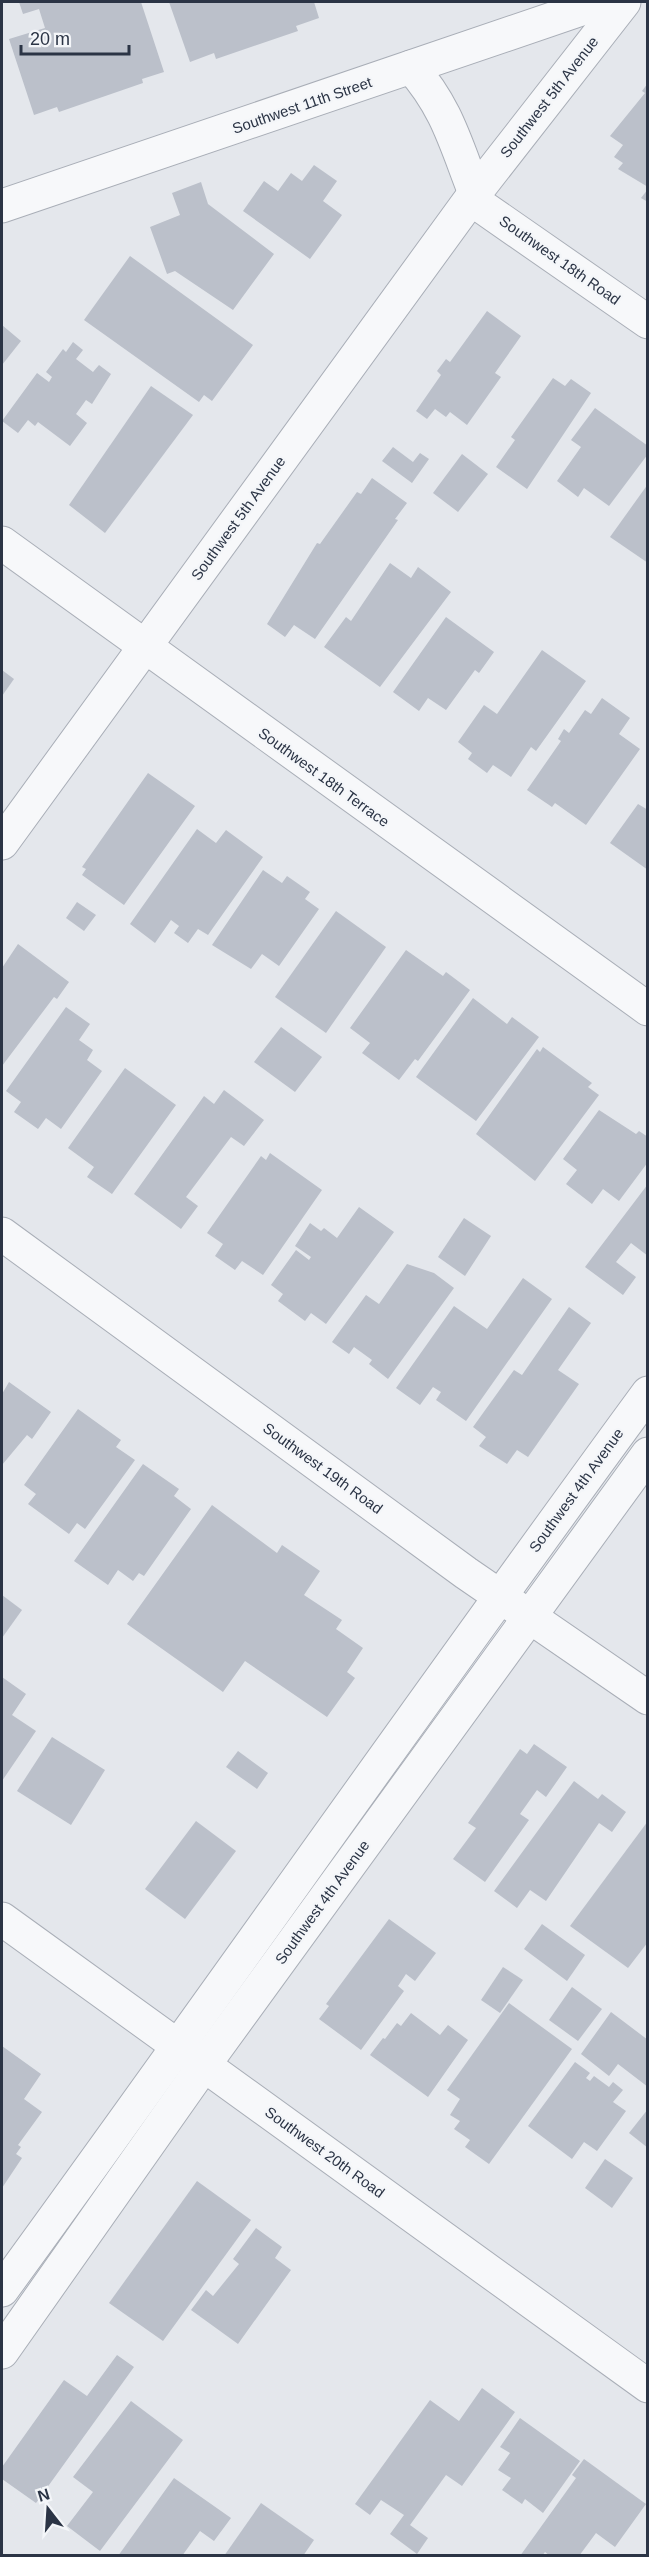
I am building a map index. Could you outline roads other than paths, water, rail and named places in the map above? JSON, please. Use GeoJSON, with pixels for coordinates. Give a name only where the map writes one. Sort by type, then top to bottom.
{"type":"FeatureCollection","features":[{"type":"Feature","properties":{"kind":"street","name":"Southwest 11th Street"},"geometry":{"type":"LineString","coordinates":[[2,206],[602,2]]}},
{"type":"Feature","properties":{"kind":"street","name":"Southwest 5th Avenue"},"geometry":{"type":"LineString","coordinates":[[2,843],[473,196],[624,2]]}},
{"type":"Feature","properties":{"kind":"street"},"geometry":{"type":"LineString","coordinates":[[411,68],[432,90],[440,105],[473,196]]}},
{"type":"Feature","properties":{"kind":"street","name":"Southwest 18th Road"},"geometry":{"type":"LineString","coordinates":[[473,196],[648,322]]}},
{"type":"Feature","properties":{"kind":"street","name":"Southwest 18th Terrace"},"geometry":{"type":"LineString","coordinates":[[2,543],[648,1009]]}},
{"type":"Feature","properties":{"kind":"street","name":"Southwest 19th Road"},"geometry":{"type":"LineString","coordinates":[[2,1234],[500,1595],[648,1698]]}},
{"type":"Feature","properties":{"kind":"street","name":"Southwest 4th Avenue"},"geometry":{"type":"LineString","coordinates":[[2,2352],[192,2056],[500,1595],[648,1392]]}},
{"type":"Feature","properties":{"kind":"street","name":"Southwest 4th Avenue"},"geometry":{"type":"LineString","coordinates":[[2,2290],[192,2056],[530,1615],[648,1454]]}},
{"type":"Feature","properties":{"kind":"street","name":"Southwest 20th Road"},"geometry":{"type":"LineString","coordinates":[[2,1919],[648,2386]]}}]}
